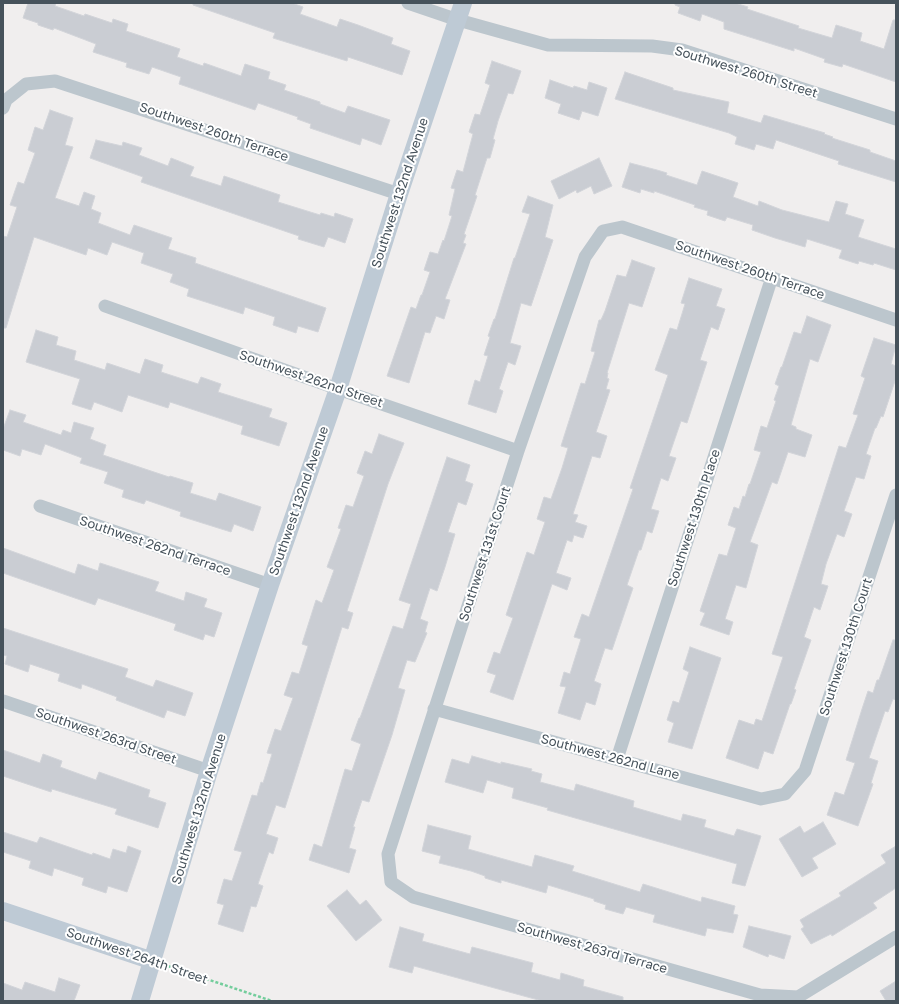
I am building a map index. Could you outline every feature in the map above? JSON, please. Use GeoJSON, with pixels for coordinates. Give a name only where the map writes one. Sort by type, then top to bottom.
{"type":"FeatureCollection","features":[{"type":"Feature","properties":{"kind":"street","name":"Southwest 260th Street"},"geometry":{"type":"LineString","coordinates":[[408,3],[458,20],[548,45],[652,46],[682,50],[896,119]]}},
{"type":"Feature","properties":{"kind":"street","name":"Southwest 132nd Avenue"},"geometry":{"type":"LineString","coordinates":[[140,1001],[209,771],[270,585],[338,389],[399,194],[463,3]]}},
{"type":"Feature","properties":{"kind":"street","name":"Southwest 260th Terrace"},"geometry":{"type":"LineString","coordinates":[[3,108],[6,100],[26,84],[55,81],[94,92],[399,194]]}},
{"type":"Feature","properties":{"kind":"street","name":"Southwest 260th Terrace"},"geometry":{"type":"LineString","coordinates":[[603,232],[622,227],[896,320]]}},
{"type":"Feature","properties":{"kind":"street","name":"Southwest 131st Court"},"geometry":{"type":"LineString","coordinates":[[391,882],[388,854],[518,451],[585,257],[603,232]]}},
{"type":"Feature","properties":{"kind":"street","name":"Southwest 130th Place"},"geometry":{"type":"LineString","coordinates":[[617,759],[772,277]]}},
{"type":"Feature","properties":{"kind":"street","name":"Southwest 262nd Street"},"geometry":{"type":"LineString","coordinates":[[105,306],[518,451]]}},
{"type":"Feature","properties":{"kind":"street","name":"Southwest 130th Court"},"geometry":{"type":"LineString","coordinates":[[786,794],[805,772],[894,510],[896,495]]}},
{"type":"Feature","properties":{"kind":"street","name":"Southwest 262nd Terrace"},"geometry":{"type":"LineString","coordinates":[[40,506],[270,585]]}},
{"type":"Feature","properties":{"kind":"street","name":"Southwest 263rd Street"},"geometry":{"type":"LineString","coordinates":[[3,701],[209,771]]}},
{"type":"Feature","properties":{"kind":"street","name":"Southwest 262nd Lane"},"geometry":{"type":"LineString","coordinates":[[434,709],[761,799],[786,794]]}},
{"type":"Feature","properties":{"kind":"street","name":"Southwest 263rd Terrace"},"geometry":{"type":"LineString","coordinates":[[391,882],[414,897],[760,995],[798,997],[896,937]]}},
{"type":"Feature","properties":{"kind":"street","name":"Southwest 264th Street"},"geometry":{"type":"LineString","coordinates":[[3,911],[153,961]]}},
{"type":"Feature","properties":{"kind":"path","name":"Southwest 264th Street"},"geometry":{"type":"LineString","coordinates":[[153,961],[272,1001]]}},
{"type":"Feature","properties":{"kind":"building"},"geometry":{"type":"Polygon","coordinates":[[[28,3],[56,3],[55,6],[84,16],[85,14],[112,23],[113,19],[128,24],[126,31],[180,49],[177,57],[203,66],[204,63],[241,76],[245,64],[270,72],[268,79],[286,85],[284,90],[320,102],[320,104],[345,113],[348,106],[390,120],[381,145],[362,138],[360,145],[310,128],[311,124],[297,119],[298,117],[258,103],[255,110],[179,84],[181,77],[152,67],[149,74],[126,67],[127,63],[93,52],[96,44],[54,28],[53,30],[38,25],[38,23],[23,18],[28,3]]]}},
{"type":"Feature","properties":{"kind":"building"},"geometry":{"type":"Polygon","coordinates":[[[193,3],[292,3],[303,7],[300,14],[337,27],[340,19],[358,25],[393,38],[391,44],[410,51],[402,75],[348,57],[347,61],[273,38],[275,33],[193,5],[193,3]]]}},
{"type":"Feature","properties":{"kind":"building"},"geometry":{"type":"Polygon","coordinates":[[[675,3],[735,3],[748,7],[747,9],[799,26],[798,28],[832,38],[836,25],[862,33],[860,41],[884,49],[893,20],[896,20],[896,82],[843,64],[842,67],[824,62],[825,59],[794,48],[794,51],[724,29],[724,22],[702,14],[700,21],[678,13],[680,7],[675,5],[675,3]]]}},
{"type":"Feature","properties":{"kind":"building"},"geometry":{"type":"Polygon","coordinates":[[[492,61],[521,71],[513,94],[508,93],[493,139],[495,140],[490,158],[487,158],[475,195],[477,196],[464,234],[466,235],[463,243],[466,244],[445,299],[450,300],[444,319],[436,316],[430,333],[425,332],[409,383],[387,376],[411,307],[416,309],[430,272],[424,270],[430,252],[438,254],[443,240],[444,241],[452,216],[449,215],[455,189],[451,188],[457,170],[463,172],[473,134],[469,132],[475,114],[480,115],[490,85],[485,83],[492,61]]]}},
{"type":"Feature","properties":{"kind":"building"},"geometry":{"type":"Polygon","coordinates":[[[625,72],[673,88],[673,90],[729,102],[727,113],[761,123],[764,115],[825,133],[824,134],[833,137],[832,138],[870,150],[870,152],[896,161],[896,182],[838,164],[839,161],[776,140],[773,149],[756,144],[754,150],[735,144],[737,137],[729,133],[615,99],[625,72]]]}},
{"type":"Feature","properties":{"kind":"building"},"geometry":{"type":"Polygon","coordinates":[[[550,80],[573,88],[574,86],[587,90],[589,82],[607,88],[598,116],[582,111],[579,120],[558,113],[561,104],[545,98],[550,80]]]}},
{"type":"Feature","properties":{"kind":"building"},"geometry":{"type":"Polygon","coordinates":[[[50,110],[73,118],[65,145],[73,147],[55,198],[79,206],[84,192],[95,196],[91,209],[101,213],[98,223],[130,235],[134,225],[172,238],[168,249],[196,258],[195,263],[326,308],[318,332],[298,326],[296,333],[273,325],[275,317],[245,307],[243,314],[187,296],[189,289],[170,282],[173,274],[141,263],[144,253],[112,242],[107,255],[88,248],[86,255],[34,237],[6,328],[3,328],[3,236],[7,237],[17,207],[10,205],[18,182],[24,184],[35,153],[28,150],[35,127],[43,130],[50,110]]]}},
{"type":"Feature","properties":{"kind":"building"},"geometry":{"type":"Polygon","coordinates":[[[96,140],[122,146],[123,142],[142,148],[139,155],[168,166],[171,158],[194,167],[190,176],[221,186],[224,176],[280,195],[278,202],[320,215],[321,213],[334,217],[335,213],[353,219],[345,243],[328,237],[324,247],[298,239],[299,236],[141,182],[143,177],[90,158],[96,140]]]}},
{"type":"Feature","properties":{"kind":"building"},"geometry":{"type":"Polygon","coordinates":[[[599,158],[612,186],[594,194],[591,186],[577,193],[576,190],[559,199],[551,181],[599,158]]]}},
{"type":"Feature","properties":{"kind":"building"},"geometry":{"type":"Polygon","coordinates":[[[630,163],[667,173],[666,175],[697,185],[702,171],[738,183],[733,197],[758,206],[759,201],[782,210],[829,222],[836,201],[848,204],[845,214],[864,220],[858,237],[896,249],[896,270],[874,263],[873,265],[859,261],[858,264],[839,258],[842,250],[807,239],[805,247],[775,238],[752,230],[753,225],[727,217],[725,221],[707,215],[708,211],[694,207],[695,205],[654,191],[654,193],[641,189],[640,193],[622,187],[630,163]]]}},
{"type":"Feature","properties":{"kind":"building"},"geometry":{"type":"Polygon","coordinates":[[[528,196],[553,205],[545,237],[553,240],[531,306],[521,303],[510,343],[521,346],[515,365],[508,362],[499,389],[503,391],[496,413],[468,404],[475,380],[480,382],[488,356],[484,355],[490,337],[488,336],[530,214],[522,212],[528,196]]]}},
{"type":"Feature","properties":{"kind":"building"},"geometry":{"type":"Polygon","coordinates":[[[632,260],[655,268],[642,307],[629,303],[607,373],[607,378],[609,379],[606,389],[610,390],[596,432],[607,436],[600,458],[592,456],[573,514],[578,515],[575,522],[587,526],[583,538],[574,535],[572,542],[567,540],[556,573],[571,578],[567,590],[552,584],[513,700],[490,692],[496,675],[487,672],[494,652],[500,654],[513,618],[506,615],[527,552],[534,555],[545,522],[537,519],[544,497],[551,499],[562,468],[568,448],[561,446],[581,383],[585,384],[595,352],[591,351],[599,320],[601,320],[605,311],[617,275],[626,277],[632,260]]]}},
{"type":"Feature","properties":{"kind":"building"},"geometry":{"type":"Polygon","coordinates":[[[689,278],[722,289],[716,306],[725,309],[718,330],[711,327],[700,360],[707,362],[687,423],[681,421],[669,456],[676,458],[668,481],[661,478],[651,509],[659,511],[652,533],[647,531],[641,550],[639,550],[627,585],[633,588],[612,650],[605,648],[594,681],[601,684],[595,705],[586,702],[580,720],[558,713],[566,687],[560,686],[564,672],[570,674],[581,639],[574,637],[582,614],[589,617],[633,489],[630,488],[668,375],[655,370],[670,328],[677,330],[685,304],[681,303],[689,278]]]}},
{"type":"Feature","properties":{"kind":"building"},"geometry":{"type":"Polygon","coordinates":[[[807,316],[831,325],[818,362],[810,359],[791,425],[796,427],[796,429],[812,435],[805,457],[788,452],[777,484],[772,482],[750,542],[758,545],[746,588],[736,585],[725,619],[733,622],[729,635],[700,625],[705,613],[700,611],[719,554],[727,556],[736,528],[728,525],[734,507],[739,509],[743,496],[745,497],[761,452],[754,450],[761,426],[767,428],[776,401],[774,400],[779,386],[775,384],[781,367],[794,332],[801,334],[807,316]]]}},
{"type":"Feature","properties":{"kind":"building"},"geometry":{"type":"Polygon","coordinates":[[[36,330],[58,337],[56,345],[76,351],[74,360],[105,370],[107,363],[140,374],[145,359],[163,365],[161,372],[198,384],[201,377],[221,384],[218,392],[272,409],[269,417],[287,423],[279,446],[241,434],[243,426],[170,402],[168,408],[128,395],[122,412],[94,402],[91,410],[72,404],[80,379],[26,362],[36,330]]]}},
{"type":"Feature","properties":{"kind":"building"},"geometry":{"type":"Polygon","coordinates":[[[874,338],[896,345],[891,364],[896,366],[896,378],[883,417],[881,416],[875,428],[866,454],[871,456],[864,479],[856,477],[844,511],[852,514],[844,537],[837,534],[826,564],[821,584],[828,586],[820,610],[814,607],[804,637],[811,640],[794,689],[796,690],[773,754],[764,751],[758,769],[726,758],[739,720],[754,725],[756,719],[762,721],[783,657],[772,654],[839,446],[846,448],[858,415],[853,414],[865,378],[861,376],[874,338]]]}},
{"type":"Feature","properties":{"kind":"building"},"geometry":{"type":"Polygon","coordinates":[[[10,410],[26,415],[23,422],[61,435],[63,430],[71,433],[74,422],[94,428],[90,439],[106,445],[103,455],[169,477],[170,476],[193,483],[190,493],[216,501],[219,493],[261,507],[253,531],[234,524],[231,532],[180,516],[181,512],[146,500],[144,504],[122,497],[124,490],[104,483],[108,472],[80,463],[82,458],[45,444],[41,455],[22,449],[20,456],[3,450],[3,429],[10,410]]]}},
{"type":"Feature","properties":{"kind":"building"},"geometry":{"type":"Polygon","coordinates":[[[379,434],[404,443],[388,484],[347,611],[353,613],[348,629],[342,627],[285,808],[276,805],[266,834],[278,838],[273,854],[269,852],[258,884],[263,886],[256,907],[251,906],[243,932],[218,924],[224,905],[217,903],[224,879],[232,881],[242,852],[234,850],[252,795],[257,796],[261,782],[263,783],[272,754],[267,753],[275,729],[281,731],[293,698],[284,695],[292,672],[299,674],[308,646],[302,644],[316,600],[322,603],[334,570],[327,567],[341,529],[338,528],[346,505],[353,507],[364,476],[357,473],[365,451],[372,454],[379,434]]]}},
{"type":"Feature","properties":{"kind":"building"},"geometry":{"type":"Polygon","coordinates":[[[447,457],[470,465],[465,481],[473,484],[466,505],[458,502],[448,532],[455,534],[445,567],[437,591],[430,588],[420,619],[428,622],[425,632],[427,633],[415,662],[407,660],[398,688],[405,690],[392,735],[369,802],[362,800],[353,827],[355,827],[349,848],[356,850],[349,873],[309,860],[314,844],[322,847],[345,769],[352,771],[361,744],[351,740],[393,626],[403,629],[411,604],[399,600],[447,457]]]}},
{"type":"Feature","properties":{"kind":"building"},"geometry":{"type":"Polygon","coordinates":[[[3,548],[75,574],[78,564],[98,571],[100,563],[159,582],[155,591],[184,601],[186,592],[207,599],[204,607],[222,613],[214,637],[205,634],[203,640],[174,630],[176,624],[98,598],[95,605],[3,573],[3,548]]]}},
{"type":"Feature","properties":{"kind":"building"},"geometry":{"type":"Polygon","coordinates":[[[3,628],[128,669],[125,677],[153,687],[156,680],[193,693],[185,716],[167,710],[164,718],[116,700],[117,697],[82,684],[81,689],[58,681],[60,674],[30,664],[28,672],[5,664],[7,656],[3,655],[3,628]]]}},
{"type":"Feature","properties":{"kind":"building"},"geometry":{"type":"Polygon","coordinates":[[[893,640],[896,640],[896,700],[893,699],[888,712],[885,711],[869,758],[878,761],[871,783],[873,784],[858,826],[827,815],[835,792],[844,795],[855,763],[846,760],[862,709],[868,691],[873,693],[877,680],[879,680],[893,640]]]}},
{"type":"Feature","properties":{"kind":"building"},"geometry":{"type":"Polygon","coordinates":[[[690,647],[721,658],[692,749],[668,742],[674,723],[667,720],[673,701],[679,703],[689,672],[683,669],[690,647]]]}},
{"type":"Feature","properties":{"kind":"building"},"geometry":{"type":"Polygon","coordinates":[[[3,750],[40,763],[43,754],[62,761],[60,767],[96,780],[99,772],[150,790],[148,797],[166,803],[158,828],[115,814],[117,809],[52,789],[51,792],[3,776],[3,750]]]}},
{"type":"Feature","properties":{"kind":"building"},"geometry":{"type":"Polygon","coordinates":[[[472,756],[501,764],[501,762],[532,769],[531,771],[542,774],[540,782],[574,791],[576,784],[634,801],[633,807],[681,821],[683,814],[706,820],[704,827],[734,836],[737,829],[761,836],[745,886],[732,883],[737,864],[547,810],[548,808],[512,798],[514,788],[487,780],[483,793],[445,782],[452,759],[469,764],[472,756]]]}},
{"type":"Feature","properties":{"kind":"building"},"geometry":{"type":"Polygon","coordinates":[[[823,822],[836,844],[812,858],[818,868],[802,877],[779,839],[800,826],[804,833],[823,822]]]}},
{"type":"Feature","properties":{"kind":"building"},"geometry":{"type":"Polygon","coordinates":[[[428,825],[471,836],[468,849],[532,867],[535,855],[574,866],[572,871],[640,892],[643,884],[701,902],[702,897],[735,906],[733,914],[738,915],[733,933],[707,928],[705,936],[653,922],[655,915],[626,907],[623,914],[605,909],[606,905],[594,901],[594,899],[548,885],[546,893],[501,880],[501,883],[485,878],[485,876],[471,871],[439,863],[441,856],[422,851],[428,825]]]}},
{"type":"Feature","properties":{"kind":"building"},"geometry":{"type":"Polygon","coordinates":[[[3,832],[37,843],[40,837],[92,855],[93,853],[110,859],[113,849],[126,853],[128,846],[141,851],[127,892],[108,886],[106,893],[82,885],[84,878],[54,868],[52,876],[29,868],[31,861],[3,852],[3,832]]]}},
{"type":"Feature","properties":{"kind":"building"},"geometry":{"type":"Polygon","coordinates":[[[896,846],[896,888],[873,903],[877,908],[832,936],[831,934],[811,944],[801,929],[804,927],[800,920],[841,896],[839,893],[886,863],[881,855],[896,846]]]}},
{"type":"Feature","properties":{"kind":"building"},"geometry":{"type":"Polygon","coordinates":[[[347,890],[360,905],[366,900],[382,920],[356,941],[327,906],[347,890]]]}},
{"type":"Feature","properties":{"kind":"building"},"geometry":{"type":"Polygon","coordinates":[[[749,926],[791,936],[784,959],[769,954],[768,957],[743,947],[749,926]]]}},
{"type":"Feature","properties":{"kind":"building"},"geometry":{"type":"Polygon","coordinates":[[[400,927],[424,934],[422,941],[470,954],[472,947],[533,963],[531,972],[560,980],[561,973],[584,980],[583,986],[623,997],[623,1001],[542,1001],[414,966],[412,973],[389,967],[400,927]]]}},
{"type":"Feature","properties":{"kind":"building"},"geometry":{"type":"Polygon","coordinates":[[[59,978],[80,985],[74,1001],[3,1001],[3,983],[22,990],[25,982],[55,992],[59,978]]]}},
{"type":"Feature","properties":{"kind":"building"},"geometry":{"type":"Polygon","coordinates":[[[896,981],[896,1001],[886,1001],[880,991],[896,981]]]}}]}
